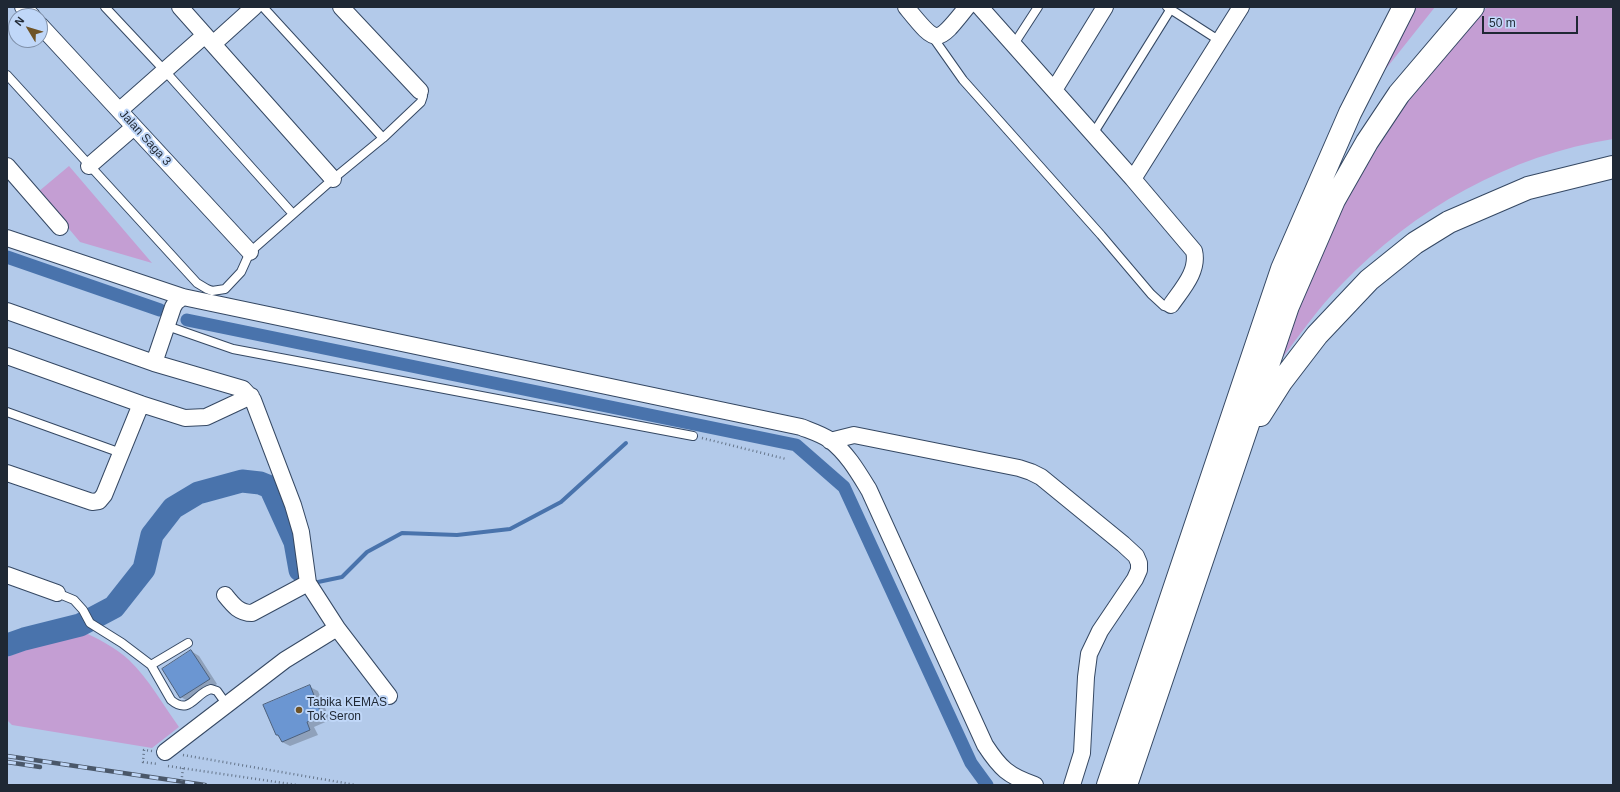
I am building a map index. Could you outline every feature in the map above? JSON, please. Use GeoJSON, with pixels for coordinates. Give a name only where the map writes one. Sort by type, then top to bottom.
{"type":"FeatureCollection","features":[{"type":"Feature","properties":{"kind":"highway"},"geometry":{"type":"LineString","coordinates":[[1235,437],[1282,269],[1350,113],[1404,7]]}},
{"type":"Feature","properties":{"kind":"highway"},"geometry":{"type":"LineString","coordinates":[[1126,785],[1156,671],[1235,437],[1274,302],[1327,190],[1356,139],[1391,85],[1458,7]]}},
{"type":"Feature","properties":{"kind":"highway"},"geometry":{"type":"LineString","coordinates":[[1235,437],[1288,306],[1334,200],[1367,142],[1399,94],[1473,7]]}},
{"type":"Feature","properties":{"kind":"highway"},"geometry":{"type":"LineString","coordinates":[[1235,437],[1281,382],[1317,335],[1369,280],[1416,243],[1449,222],[1528,188],[1613,167]]}},
{"type":"Feature","properties":{"kind":"highway"},"geometry":{"type":"LineString","coordinates":[[1108,785],[1156,671]]}},
{"type":"Feature","properties":{"kind":"street"},"geometry":{"type":"LineString","coordinates":[[180,7],[333,179]]}},
{"type":"Feature","properties":{"kind":"street"},"geometry":{"type":"LineString","coordinates":[[120,110],[165,71],[254,7]]}},
{"type":"Feature","properties":{"kind":"street"},"geometry":{"type":"LineString","coordinates":[[341,7],[420,91]]}},
{"type":"Feature","properties":{"kind":"street"},"geometry":{"type":"LineString","coordinates":[[906,7],[927,33],[932,36],[940,36],[944,34],[968,7]]}},
{"type":"Feature","properties":{"kind":"street"},"geometry":{"type":"LineString","coordinates":[[980,7],[1133,179],[1194,252],[1196,258],[1193,271],[1171,305]]}},
{"type":"Feature","properties":{"kind":"street"},"geometry":{"type":"LineString","coordinates":[[1054,90],[1106,7]]}},
{"type":"Feature","properties":{"kind":"street"},"geometry":{"type":"LineString","coordinates":[[1133,179],[1241,7]]}},
{"type":"Feature","properties":{"kind":"street","name":"Jalan Saga 3"},"geometry":{"type":"LineString","coordinates":[[48,34],[250,252]]}},
{"type":"Feature","properties":{"kind":"street"},"geometry":{"type":"LineString","coordinates":[[89,166],[134,127]]}},
{"type":"Feature","properties":{"kind":"street"},"geometry":{"type":"LineString","coordinates":[[7,166],[60,227]]}},
{"type":"Feature","properties":{"kind":"street"},"geometry":{"type":"LineString","coordinates":[[7,238],[183,297],[801,427],[821,435],[830,440],[852,463],[869,490],[985,745],[998,764],[1009,774],[1035,785]]}},
{"type":"Feature","properties":{"kind":"street"},"geometry":{"type":"LineString","coordinates":[[154,364],[173,307],[183,297]]}},
{"type":"Feature","properties":{"kind":"street"},"geometry":{"type":"LineString","coordinates":[[7,311],[154,364],[238,386],[251,396],[295,512],[301,532],[308,583],[337,628],[389,696]]}},
{"type":"Feature","properties":{"kind":"street"},"geometry":{"type":"LineString","coordinates":[[7,356],[141,404],[185,418],[206,416],[251,396]]}},
{"type":"Feature","properties":{"kind":"street"},"geometry":{"type":"LineString","coordinates":[[7,473],[92,502],[99,501],[104,495],[141,404]]}},
{"type":"Feature","properties":{"kind":"street"},"geometry":{"type":"LineString","coordinates":[[830,440],[854,435],[1019,468],[1031,472],[1041,477],[1112,534],[1136,556],[1139,563],[1139,570],[1135,579],[1100,630],[1089,654],[1086,677],[1082,753],[1072,785]]}},
{"type":"Feature","properties":{"kind":"street"},"geometry":{"type":"LineString","coordinates":[[7,575],[57,593]]}},
{"type":"Feature","properties":{"kind":"street"},"geometry":{"type":"LineString","coordinates":[[225,595],[235,608],[245,613],[252,613],[308,583]]}},
{"type":"Feature","properties":{"kind":"street"},"geometry":{"type":"LineString","coordinates":[[165,752],[285,660],[337,628]]}},
{"type":"Feature","properties":{"kind":"lane"},"geometry":{"type":"LineString","coordinates":[[105,7],[165,71],[293,214]]}},
{"type":"Feature","properties":{"kind":"lane"},"geometry":{"type":"LineString","coordinates":[[263,7],[383,138]]}},
{"type":"Feature","properties":{"kind":"lane"},"geometry":{"type":"LineString","coordinates":[[1014,44],[1038,7]]}},
{"type":"Feature","properties":{"kind":"lane"},"geometry":{"type":"LineString","coordinates":[[1093,134],[1170,8],[1220,41]]}},
{"type":"Feature","properties":{"kind":"lane"},"geometry":{"type":"LineString","coordinates":[[932,36],[963,80],[1101,235],[1151,294],[1164,306],[1167,307],[1171,305]]}},
{"type":"Feature","properties":{"kind":"lane"},"geometry":{"type":"LineString","coordinates":[[7,75],[197,283],[212,291],[224,289],[241,272],[250,252],[333,179],[383,138],[421,102],[423,96],[420,91]]}},
{"type":"Feature","properties":{"kind":"lane"},"geometry":{"type":"LineString","coordinates":[[167,326],[234,350],[693,436]]}},
{"type":"Feature","properties":{"kind":"lane"},"geometry":{"type":"LineString","coordinates":[[7,412],[120,453]]}},
{"type":"Feature","properties":{"kind":"lane"},"geometry":{"type":"LineString","coordinates":[[57,593],[74,600],[83,610],[90,623],[122,643],[150,665],[170,700],[174,703],[182,706],[188,705],[212,689],[217,691],[227,705]]}},
{"type":"Feature","properties":{"kind":"lane"},"geometry":{"type":"LineString","coordinates":[[150,665],[188,643]]}},
{"type":"Feature","properties":{"kind":"path"},"geometry":{"type":"LineString","coordinates":[[693,436],[786,460]]}},
{"type":"Feature","properties":{"kind":"path"},"geometry":{"type":"LineString","coordinates":[[165,752],[356,785]]}},
{"type":"Feature","properties":{"kind":"path"},"geometry":{"type":"LineString","coordinates":[[181,785],[184,768],[297,785]]}},
{"type":"Feature","properties":{"kind":"shaded area"},"geometry":{"type":"Polygon","coordinates":[[[1414,7],[1435,7],[1373,85],[1414,7]]]}},
{"type":"Feature","properties":{"kind":"shaded area"},"geometry":{"type":"Polygon","coordinates":[[[1487,7],[1613,7],[1613,139],[1575,147],[1537,158],[1501,172],[1466,189],[1432,209],[1400,232],[1370,257],[1333,293],[1278,364],[1298,311],[1344,204],[1407,102],[1487,7]]]}},
{"type":"Feature","properties":{"kind":"shaded area"},"geometry":{"type":"Polygon","coordinates":[[[69,166],[152,263],[80,242],[38,192],[69,166]]]}},
{"type":"Feature","properties":{"kind":"shaded area"},"geometry":{"type":"Polygon","coordinates":[[[79,630],[106,643],[129,660],[149,684],[179,727],[152,748],[12,725],[7,720],[7,657],[79,630]]]}},
{"type":"Feature","properties":{"kind":"building"},"geometry":{"type":"Polygon","coordinates":[[[191,650],[210,679],[180,698],[162,669],[191,650]]]}},
{"type":"Feature","properties":{"kind":"building"},"geometry":{"type":"Polygon","coordinates":[[[310,685],[322,716],[307,722],[310,730],[282,742],[278,735],[276,735],[263,705],[310,685]]]}},
{"type":"Feature","properties":{"kind":"waterway"},"geometry":{"type":"LineString","coordinates":[[7,257],[160,310]]}},
{"type":"Feature","properties":{"kind":"waterway"},"geometry":{"type":"LineString","coordinates":[[187,320],[796,445],[844,487],[971,763],[987,785]]}},
{"type":"Feature","properties":{"kind":"waterway"},"geometry":{"type":"LineString","coordinates":[[318,582],[342,577],[367,552],[402,533],[457,535],[510,529],[561,502],[626,443]]}},
{"type":"Feature","properties":{"kind":"waterway"},"geometry":{"type":"LineString","coordinates":[[7,645],[24,639],[80,625],[114,607],[144,569],[152,535],[173,508],[198,493],[242,481],[260,483],[270,487],[295,542],[300,570]]}},
{"type":"Feature","properties":{"kind":"railway"},"geometry":{"type":"LineString","coordinates":[[7,756],[205,785]]}},
{"type":"Feature","properties":{"kind":"railway"},"geometry":{"type":"LineString","coordinates":[[7,762],[40,767]]}},
{"type":"Feature","properties":{"kind":"place","name":"Tabika KEMAS Tok Seron"},"geometry":{"type":"Point","coordinates":[299,710]}}]}
